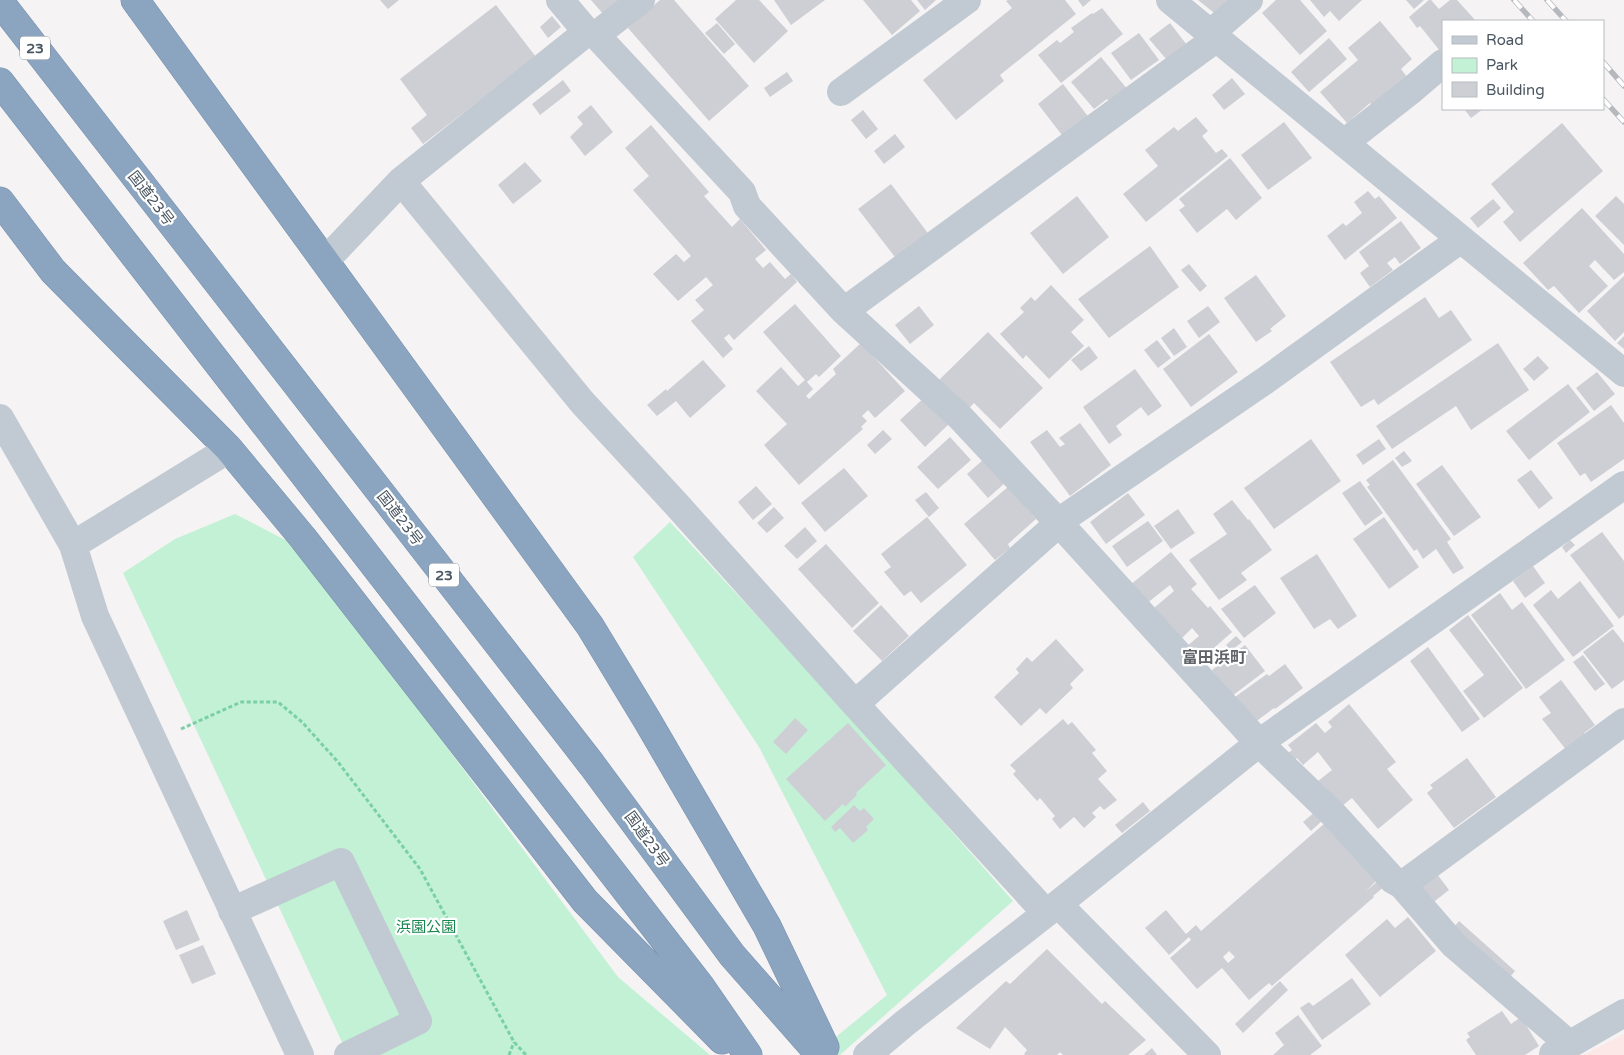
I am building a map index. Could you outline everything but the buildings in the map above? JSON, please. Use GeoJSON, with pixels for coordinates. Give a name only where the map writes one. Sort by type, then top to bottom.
{"type":"FeatureCollection","features":[{"type":"Feature","properties":{"kind":"highway"},"geometry":{"type":"LineString","coordinates":[[135,0],[326,260],[590,626],[767,926],[829,1055]]}},
{"type":"Feature","properties":{"kind":"highway","name":"国道23号"},"geometry":{"type":"LineString","coordinates":[[0,2],[592,765],[732,955],[820,1055]]}},
{"type":"Feature","properties":{"kind":"highway"},"geometry":{"type":"LineString","coordinates":[[0,82],[701,987],[748,1055]]}},
{"type":"Feature","properties":{"kind":"highway"},"geometry":{"type":"LineString","coordinates":[[0,201],[53,271],[229,450],[303,538],[585,901],[737,1055]]}},
{"type":"Feature","properties":{"kind":"street"},"geometry":{"type":"LineString","coordinates":[[560,0],[742,192],[747,206],[844,311],[960,417],[1259,743],[1335,816],[1393,880],[1402,886],[1454,945],[1560,1050],[1624,1013]]}},
{"type":"Feature","properties":{"kind":"street"},"geometry":{"type":"LineString","coordinates":[[326,260],[401,181],[592,33],[641,0]]}},
{"type":"Feature","properties":{"kind":"street"},"geometry":{"type":"LineString","coordinates":[[841,92],[967,0]]}},
{"type":"Feature","properties":{"kind":"street"},"geometry":{"type":"LineString","coordinates":[[1170,0],[1624,373]]}},
{"type":"Feature","properties":{"kind":"street"},"geometry":{"type":"LineString","coordinates":[[844,311],[1214,36],[1249,0]]}},
{"type":"Feature","properties":{"kind":"street"},"geometry":{"type":"LineString","coordinates":[[1344,143],[1442,64]]}},
{"type":"Feature","properties":{"kind":"street"},"geometry":{"type":"LineString","coordinates":[[401,181],[582,402],[855,704],[1052,909],[1207,1055]]}},
{"type":"Feature","properties":{"kind":"street"},"geometry":{"type":"LineString","coordinates":[[855,704],[1066,516],[1266,380],[1461,239]]}},
{"type":"Feature","properties":{"kind":"street"},"geometry":{"type":"LineString","coordinates":[[0,418],[73,545],[95,616],[300,1055]]}},
{"type":"Feature","properties":{"kind":"street"},"geometry":{"type":"LineString","coordinates":[[73,545],[229,450]]}},
{"type":"Feature","properties":{"kind":"street"},"geometry":{"type":"LineString","coordinates":[[867,1055],[1259,743],[1624,485]]}},
{"type":"Feature","properties":{"kind":"street"},"geometry":{"type":"LineString","coordinates":[[1402,886],[1624,722]]}},
{"type":"Feature","properties":{"kind":"street"},"geometry":{"type":"LineString","coordinates":[[232,911],[341,862],[418,1021],[348,1055]]}},
{"type":"Feature","properties":{"kind":"path"},"geometry":{"type":"LineString","coordinates":[[153,742],[241,702],[278,702],[302,722],[338,762],[420,869],[514,1042],[526,1055]]}},
{"type":"Feature","properties":{"kind":"path"},"geometry":{"type":"LineString","coordinates":[[509,1055],[514,1042]]}},
{"type":"Feature","properties":{"kind":"shaded area"},"geometry":{"type":"Polygon","coordinates":[[[1624,1034],[1624,1055],[1583,1055],[1624,1034]]]}},
{"type":"Feature","properties":{"kind":"green space","name":"浜園公園"},"geometry":{"type":"Polygon","coordinates":[[[235,514],[297,546],[618,977],[710,1055],[348,1055],[123,573],[175,539],[235,514]]]}},
{"type":"Feature","properties":{"kind":"green space"},"geometry":{"type":"Polygon","coordinates":[[[670,522],[850,716],[1013,901],[840,1055],[814,1055],[887,995],[759,747],[633,557],[670,522]]]}},
{"type":"Feature","properties":{"kind":"railway"},"geometry":{"type":"LineString","coordinates":[[1514,0],[1532,20]]}},
{"type":"Feature","properties":{"kind":"railway"},"geometry":{"type":"LineString","coordinates":[[1547,0],[1565,20]]}},
{"type":"Feature","properties":{"kind":"railway"},"geometry":{"type":"LineString","coordinates":[[1604,63],[1624,86]]}},
{"type":"Feature","properties":{"kind":"railway"},"geometry":{"type":"LineString","coordinates":[[1604,100],[1624,122]]}},
{"type":"Feature","properties":{"kind":"district","name":"富田浜町"},"geometry":{"type":"Point","coordinates":[1214,658]}}]}
